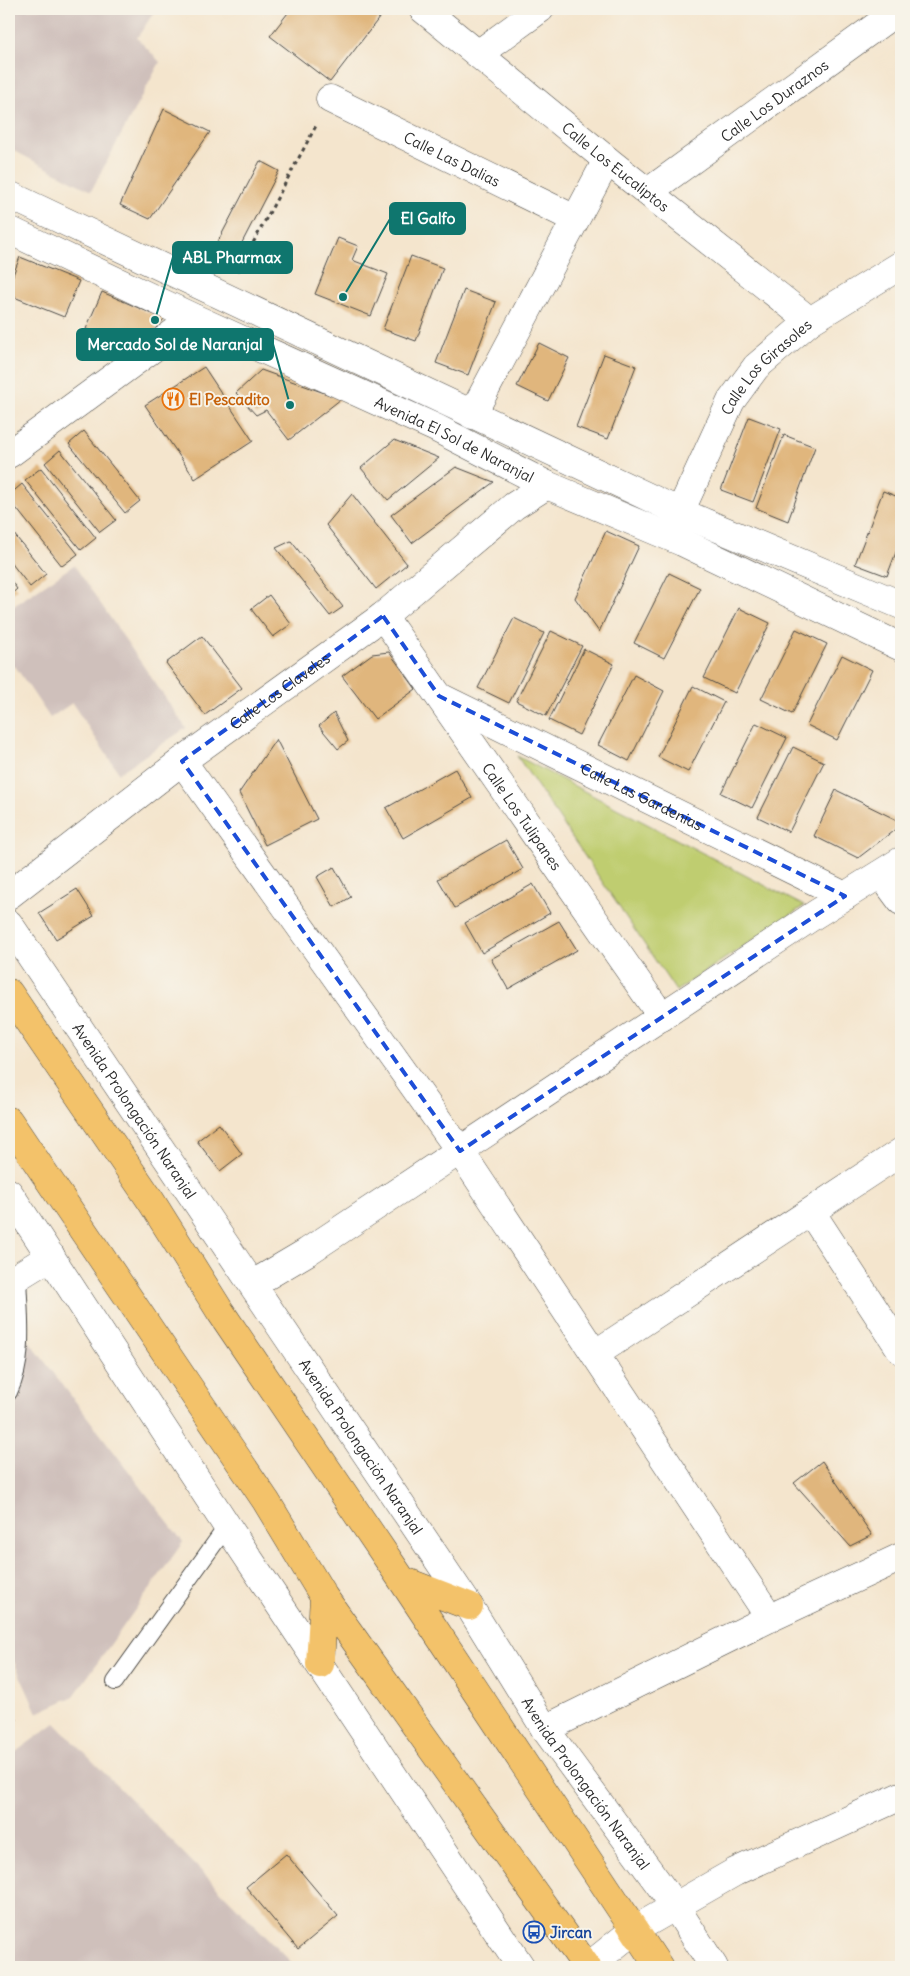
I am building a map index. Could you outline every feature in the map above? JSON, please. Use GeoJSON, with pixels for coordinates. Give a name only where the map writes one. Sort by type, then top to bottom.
{"type":"FeatureCollection","features":[{"type":"Feature","properties":{"kind":"main road"},"geometry":{"type":"LineString","coordinates":[[9,993],[151,1201],[220,1311],[402,1580],[659,1967]]}},
{"type":"Feature","properties":{"kind":"main road"},"geometry":{"type":"LineString","coordinates":[[9,1121],[266,1501],[324,1597],[588,1967]]}},
{"type":"Feature","properties":{"kind":"main road"},"geometry":{"type":"LineString","coordinates":[[402,1580],[469,1606]]}},
{"type":"Feature","properties":{"kind":"main road"},"geometry":{"type":"LineString","coordinates":[[320,1664],[324,1597]]}},
{"type":"Feature","properties":{"kind":"street","name":"Calle Los Eucaliptos"},"geometry":{"type":"LineString","coordinates":[[423,9],[607,160],[810,321]]}},
{"type":"Feature","properties":{"kind":"street"},"geometry":{"type":"LineString","coordinates":[[478,54],[540,9]]}},
{"type":"Feature","properties":{"kind":"street","name":"Calle Los Duraznos"},"geometry":{"type":"LineString","coordinates":[[648,192],[900,9]]}},
{"type":"Feature","properties":{"kind":"street","name":"Calle Las Dalias"},"geometry":{"type":"LineString","coordinates":[[330,99],[575,219]]}},
{"type":"Feature","properties":{"kind":"street"},"geometry":{"type":"LineString","coordinates":[[472,415],[607,160]]}},
{"type":"Feature","properties":{"kind":"street","name":"Avenida El Sol de Naranjal"},"geometry":{"type":"LineString","coordinates":[[9,195],[680,512],[901,605]]}},
{"type":"Feature","properties":{"kind":"street","name":"Avenida El Sol de Naranjal"},"geometry":{"type":"LineString","coordinates":[[9,230],[194,318],[436,428],[547,485],[682,542],[901,647]]}},
{"type":"Feature","properties":{"kind":"street","name":"Calle Los Girasoles"},"geometry":{"type":"LineString","coordinates":[[680,512],[731,401],[756,367],[810,321],[901,265]]}},
{"type":"Feature","properties":{"kind":"street"},"geometry":{"type":"LineString","coordinates":[[9,454],[194,318]]}},
{"type":"Feature","properties":{"kind":"street","name":"Calle Los Claveles"},"geometry":{"type":"LineString","coordinates":[[9,895],[182,761],[383,616],[514,506],[547,485]]}},
{"type":"Feature","properties":{"kind":"street","name":"Calle Los Tulipanes"},"geometry":{"type":"LineString","coordinates":[[383,616],[662,1016]]}},
{"type":"Feature","properties":{"kind":"street","name":"Calle Las Gardenias"},"geometry":{"type":"LineString","coordinates":[[438,696],[845,896]]}},
{"type":"Feature","properties":{"kind":"street"},"geometry":{"type":"LineString","coordinates":[[182,761],[460,1151],[770,1618]]}},
{"type":"Feature","properties":{"kind":"street"},"geometry":{"type":"LineString","coordinates":[[253,1284],[307,1252],[662,1016],[891,867],[901,901]]}},
{"type":"Feature","properties":{"kind":"street","name":"Avenida Prolongación Naranjal"},"geometry":{"type":"LineString","coordinates":[[9,924],[469,1606],[545,1729],[675,1906],[714,1967]]}},
{"type":"Feature","properties":{"kind":"street"},"geometry":{"type":"LineString","coordinates":[[595,1354],[901,1152]]}},
{"type":"Feature","properties":{"kind":"street"},"geometry":{"type":"LineString","coordinates":[[9,1192],[521,1967]]}},
{"type":"Feature","properties":{"kind":"street"},"geometry":{"type":"LineString","coordinates":[[811,1212],[901,1350]]}},
{"type":"Feature","properties":{"kind":"street"},"geometry":{"type":"LineString","coordinates":[[13,1279],[50,1256]]}},
{"type":"Feature","properties":{"kind":"street"},"geometry":{"type":"LineString","coordinates":[[545,1729],[770,1618],[901,1557]]}},
{"type":"Feature","properties":{"kind":"street"},"geometry":{"type":"LineString","coordinates":[[588,1967],[634,1930],[735,1872],[901,1796]]}},
{"type":"Feature","properties":{"kind":"lane"},"geometry":{"type":"LineString","coordinates":[[9,1392],[18,1366],[20,1347],[13,1279]]}},
{"type":"Feature","properties":{"kind":"lane"},"geometry":{"type":"LineString","coordinates":[[114,1682],[228,1526]]}},
{"type":"Feature","properties":{"kind":"path"},"geometry":{"type":"LineString","coordinates":[[225,296],[330,99]]}},
{"type":"Feature","properties":{"kind":"highlighted area"},"geometry":{"type":"Polygon","coordinates":[[[383,616],[439,696],[845,896],[460,1151],[182,761],[383,616]]]}},
{"type":"Feature","properties":{"kind":"shaded area"},"geometry":{"type":"Polygon","coordinates":[[[9,9],[156,9],[137,38],[160,62],[91,191],[9,148],[9,9]]]}},
{"type":"Feature","properties":{"kind":"shaded area"},"geometry":{"type":"Polygon","coordinates":[[[74,565],[186,728],[119,773],[72,703],[50,718],[15,666],[9,668],[9,609],[74,565]]]}},
{"type":"Feature","properties":{"kind":"shaded area"},"geometry":{"type":"Polygon","coordinates":[[[13,1320],[183,1542],[74,1696],[37,1713],[9,1651],[9,1322],[13,1320]]]}},
{"type":"Feature","properties":{"kind":"shaded area"},"geometry":{"type":"Polygon","coordinates":[[[55,1723],[296,1967],[9,1967],[9,1757],[55,1723]]]}},
{"type":"Feature","properties":{"kind":"green space"},"geometry":{"type":"Polygon","coordinates":[[[517,756],[804,906],[676,991],[517,756]]]}},
{"type":"Feature","properties":{"kind":"building"},"geometry":{"type":"Polygon","coordinates":[[[291,9],[386,9],[330,82],[270,36],[291,9]]]}},
{"type":"Feature","properties":{"kind":"building"},"geometry":{"type":"Polygon","coordinates":[[[164,109],[210,132],[150,219],[120,205],[164,109]]]}},
{"type":"Feature","properties":{"kind":"building"},"geometry":{"type":"Polygon","coordinates":[[[260,161],[279,171],[232,262],[213,251],[260,161]]]}},
{"type":"Feature","properties":{"kind":"building"},"geometry":{"type":"Polygon","coordinates":[[[338,238],[358,246],[352,260],[388,274],[371,316],[315,294],[338,238]]]}},
{"type":"Feature","properties":{"kind":"building"},"geometry":{"type":"Polygon","coordinates":[[[411,256],[443,268],[416,341],[383,329],[411,256]]]}},
{"type":"Feature","properties":{"kind":"building"},"geometry":{"type":"Polygon","coordinates":[[[20,257],[79,281],[64,317],[9,295],[9,285],[20,257]]]}},
{"type":"Feature","properties":{"kind":"building"},"geometry":{"type":"Polygon","coordinates":[[[464,290],[496,302],[468,375],[436,363],[464,290]]]}},
{"type":"Feature","properties":{"kind":"building"},"geometry":{"type":"Polygon","coordinates":[[[102,292],[164,319],[136,352],[86,329],[102,292]]]}},
{"type":"Feature","properties":{"kind":"building"},"geometry":{"type":"Polygon","coordinates":[[[539,343],[569,358],[548,401],[517,386],[539,343]]]}},
{"type":"Feature","properties":{"kind":"building"},"geometry":{"type":"Polygon","coordinates":[[[604,354],[636,366],[608,439],[576,427],[604,354]]]}},
{"type":"Feature","properties":{"kind":"building"},"geometry":{"type":"Polygon","coordinates":[[[204,367],[253,441],[195,479],[145,405],[204,367]]]}},
{"type":"Feature","properties":{"kind":"building"},"geometry":{"type":"Polygon","coordinates":[[[261,370],[341,399],[289,440],[266,410],[256,415],[236,393],[261,370]]]}},
{"type":"Feature","properties":{"kind":"building"},"geometry":{"type":"Polygon","coordinates":[[[749,417],[781,429],[753,502],[721,490],[749,417]]]}},
{"type":"Feature","properties":{"kind":"building"},"geometry":{"type":"Polygon","coordinates":[[[84,431],[140,501],[125,513],[69,444],[84,431]]]}},
{"type":"Feature","properties":{"kind":"building"},"geometry":{"type":"Polygon","coordinates":[[[784,435],[815,447],[788,521],[756,508],[784,435]]]}},
{"type":"Feature","properties":{"kind":"building"},"geometry":{"type":"Polygon","coordinates":[[[394,440],[439,458],[388,500],[361,468],[394,440]]]}},
{"type":"Feature","properties":{"kind":"building"},"geometry":{"type":"Polygon","coordinates":[[[60,450],[116,520],[100,532],[45,463],[60,450]]]}},
{"type":"Feature","properties":{"kind":"building"},"geometry":{"type":"Polygon","coordinates":[[[456,467],[494,482],[412,543],[391,515],[456,467]]]}},
{"type":"Feature","properties":{"kind":"building"},"geometry":{"type":"Polygon","coordinates":[[[41,468],[96,538],[81,550],[25,480],[41,468]]]}},
{"type":"Feature","properties":{"kind":"building"},"geometry":{"type":"Polygon","coordinates":[[[22,484],[78,554],[62,566],[9,499],[9,495],[22,484]]]}},
{"type":"Feature","properties":{"kind":"building"},"geometry":{"type":"Polygon","coordinates":[[[883,491],[901,498],[901,539],[887,576],[855,564],[883,491]]]}},
{"type":"Feature","properties":{"kind":"building"},"geometry":{"type":"Polygon","coordinates":[[[352,494],[407,564],[376,589],[326,525],[352,494]]]}},
{"type":"Feature","properties":{"kind":"building"},"geometry":{"type":"Polygon","coordinates":[[[9,528],[46,574],[30,587],[9,560],[9,528]]]}},
{"type":"Feature","properties":{"kind":"building"},"geometry":{"type":"Polygon","coordinates":[[[606,531],[639,546],[599,632],[575,598],[606,531]]]}},
{"type":"Feature","properties":{"kind":"building"},"geometry":{"type":"Polygon","coordinates":[[[291,541],[343,607],[330,616],[276,548],[291,541]]]}},
{"type":"Feature","properties":{"kind":"building"},"geometry":{"type":"Polygon","coordinates":[[[669,573],[700,588],[664,658],[634,643],[669,573]]]}},
{"type":"Feature","properties":{"kind":"building"},"geometry":{"type":"Polygon","coordinates":[[[9,578],[17,589],[9,596],[9,578]]]}},
{"type":"Feature","properties":{"kind":"building"},"geometry":{"type":"Polygon","coordinates":[[[269,595],[291,624],[273,637],[251,609],[269,595]]]}},
{"type":"Feature","properties":{"kind":"building"},"geometry":{"type":"Polygon","coordinates":[[[739,608],[770,623],[735,693],[704,678],[739,608]]]}},
{"type":"Feature","properties":{"kind":"building"},"geometry":{"type":"Polygon","coordinates":[[[514,618],[544,633],[509,703],[478,688],[514,618]]]}},
{"type":"Feature","properties":{"kind":"building"},"geometry":{"type":"Polygon","coordinates":[[[796,629],[827,644],[792,714],[761,699],[796,629]]]}},
{"type":"Feature","properties":{"kind":"building"},"geometry":{"type":"Polygon","coordinates":[[[551,631],[582,646],[546,716],[516,701],[551,631]]]}},
{"type":"Feature","properties":{"kind":"building"},"geometry":{"type":"Polygon","coordinates":[[[202,636],[242,688],[205,715],[166,663],[202,636]]]}},
{"type":"Feature","properties":{"kind":"building"},"geometry":{"type":"Polygon","coordinates":[[[584,649],[614,664],[579,735],[549,720],[584,649]]]}},
{"type":"Feature","properties":{"kind":"building"},"geometry":{"type":"Polygon","coordinates":[[[389,652],[416,689],[375,719],[342,676],[372,654],[389,652]]]}},
{"type":"Feature","properties":{"kind":"building"},"geometry":{"type":"Polygon","coordinates":[[[842,655],[872,670],[837,740],[807,725],[842,655]]]}},
{"type":"Feature","properties":{"kind":"building"},"geometry":{"type":"Polygon","coordinates":[[[634,675],[664,691],[629,761],[598,745],[634,675]]]}},
{"type":"Feature","properties":{"kind":"building"},"geometry":{"type":"Polygon","coordinates":[[[693,686],[724,702],[688,772],[658,757],[693,686]]]}},
{"type":"Feature","properties":{"kind":"building"},"geometry":{"type":"Polygon","coordinates":[[[334,713],[348,741],[338,749],[319,726],[334,713]]]}},
{"type":"Feature","properties":{"kind":"building"},"geometry":{"type":"Polygon","coordinates":[[[756,723],[787,738],[752,808],[721,793],[756,723]]]}},
{"type":"Feature","properties":{"kind":"building"},"geometry":{"type":"Polygon","coordinates":[[[276,739],[317,819],[265,845],[239,793],[276,739]]]}},
{"type":"Feature","properties":{"kind":"building"},"geometry":{"type":"Polygon","coordinates":[[[793,747],[824,762],[789,832],[758,817],[793,747]]]}},
{"type":"Feature","properties":{"kind":"building"},"geometry":{"type":"Polygon","coordinates":[[[455,769],[472,798],[403,838],[386,808],[455,769]]]}},
{"type":"Feature","properties":{"kind":"building"},"geometry":{"type":"Polygon","coordinates":[[[836,790],[901,822],[901,825],[858,858],[814,836],[836,790]]]}},
{"type":"Feature","properties":{"kind":"building"},"geometry":{"type":"Polygon","coordinates":[[[506,840],[523,869],[455,908],[438,879],[506,840]]]}},
{"type":"Feature","properties":{"kind":"building"},"geometry":{"type":"Polygon","coordinates":[[[334,867],[351,897],[334,907],[317,877],[334,867]]]}},
{"type":"Feature","properties":{"kind":"building"},"geometry":{"type":"Polygon","coordinates":[[[533,884],[550,913],[482,953],[465,923],[533,884]]]}},
{"type":"Feature","properties":{"kind":"building"},"geometry":{"type":"Polygon","coordinates":[[[77,889],[94,916],[56,939],[39,913],[77,889]]]}},
{"type":"Feature","properties":{"kind":"building"},"geometry":{"type":"Polygon","coordinates":[[[559,921],[577,950],[508,989],[491,959],[559,921]]]}},
{"type":"Feature","properties":{"kind":"building"},"geometry":{"type":"Polygon","coordinates":[[[219,1124],[242,1154],[220,1171],[197,1141],[219,1124]]]}},
{"type":"Feature","properties":{"kind":"building"},"geometry":{"type":"Polygon","coordinates":[[[822,1461],[872,1535],[850,1546],[794,1483],[822,1461]]]}},
{"type":"Feature","properties":{"kind":"building"},"geometry":{"type":"Polygon","coordinates":[[[9,1696],[17,1720],[9,1726],[9,1696]]]}},
{"type":"Feature","properties":{"kind":"building"},"geometry":{"type":"Polygon","coordinates":[[[286,1854],[338,1916],[298,1949],[246,1887],[286,1854]]]}},
{"type":"Feature","properties":{"kind":"place","name":"El Galfo"},"geometry":{"type":"Point","coordinates":[343,297]}},
{"type":"Feature","properties":{"kind":"place","name":"ABL Pharmax"},"geometry":{"type":"Point","coordinates":[155,320]}},
{"type":"Feature","properties":{"kind":"place","name":"El Pescadito"},"geometry":{"type":"Point","coordinates":[173,399]}},
{"type":"Feature","properties":{"kind":"place","name":"Mercado Sol de Naranjal"},"geometry":{"type":"Point","coordinates":[290,405]}},
{"type":"Feature","properties":{"kind":"place","name":"Jircan"},"geometry":{"type":"Point","coordinates":[534,1932]}}]}
